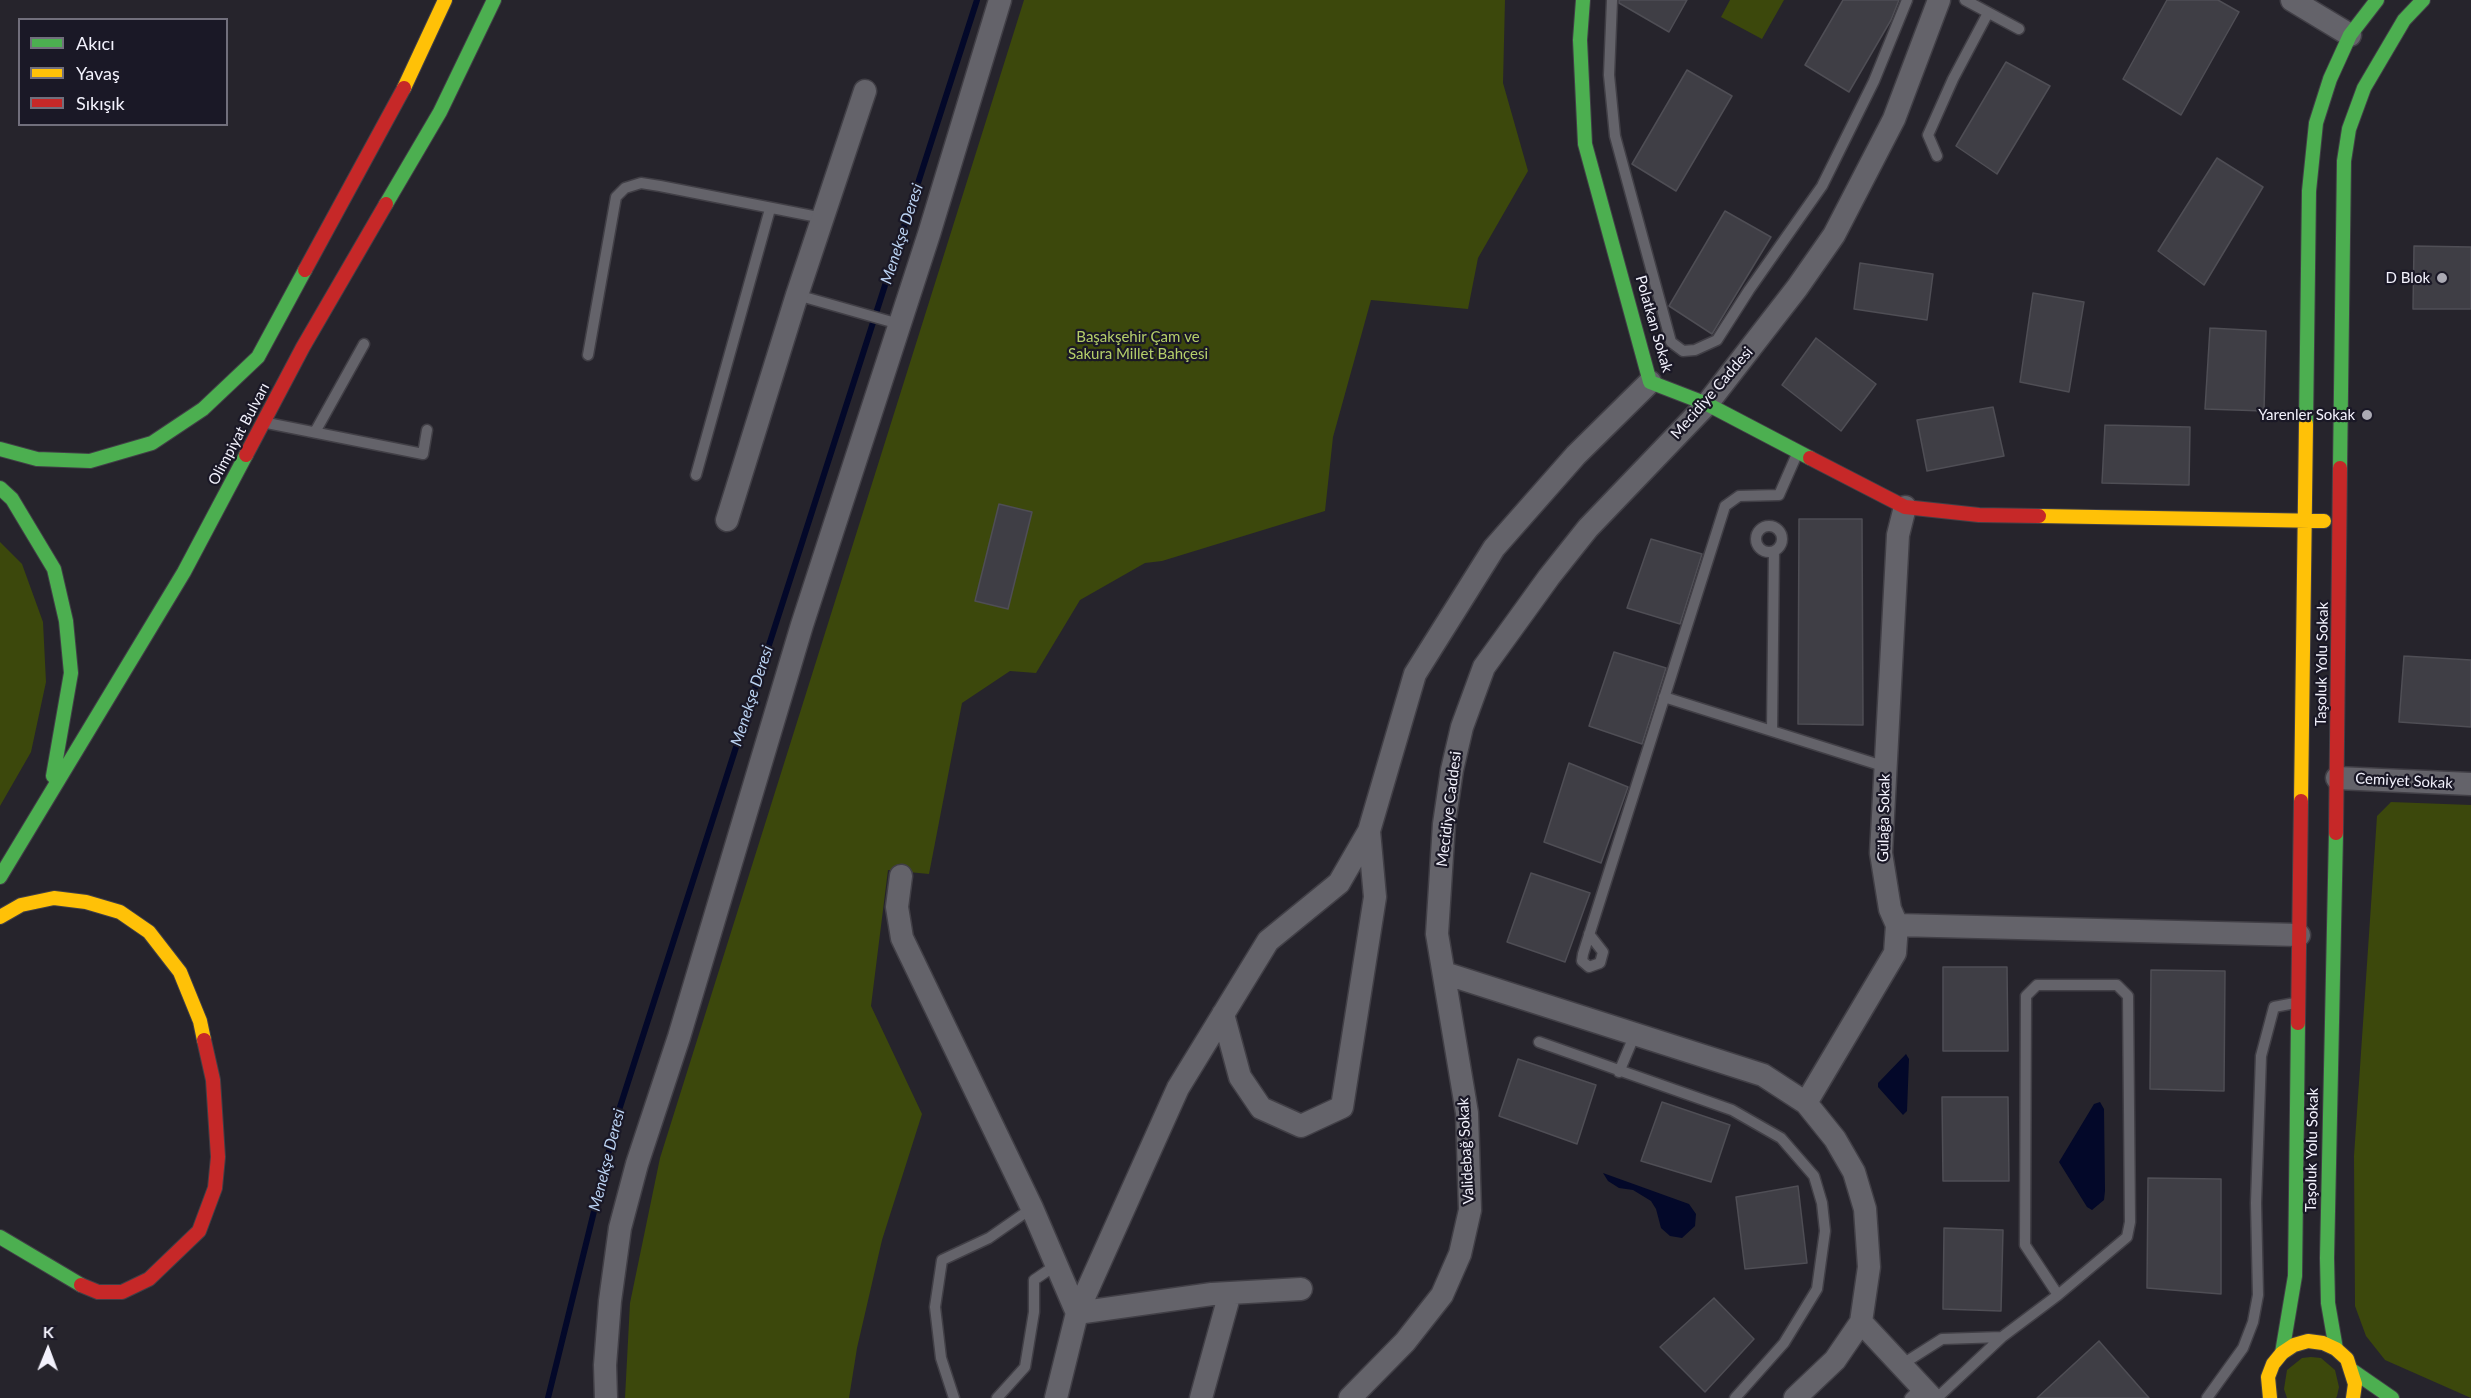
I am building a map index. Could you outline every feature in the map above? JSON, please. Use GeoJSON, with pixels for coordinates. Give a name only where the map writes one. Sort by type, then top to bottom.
{"type":"FeatureCollection","features":[{"type":"Feature","properties":{"kind":"main road"},"geometry":{"type":"LineString","coordinates":[[0,449],[37,459],[90,460],[152,443],[203,409],[258,357],[415,68],[445,0]]}},
{"type":"Feature","properties":{"kind":"main road","name":"Olimpiyat Bulvarı"},"geometry":{"type":"LineString","coordinates":[[0,877],[184,572],[303,347],[440,111],[494,0]]}},
{"type":"Feature","properties":{"kind":"main road","name":"Polatkan Sokak"},"geometry":{"type":"LineString","coordinates":[[1583,0],[1580,40],[1585,144],[1650,382],[1707,404],[1905,507]]}},
{"type":"Feature","properties":{"kind":"main road","name":"Taşoluk Yolu Sokak"},"geometry":{"type":"LineString","coordinates":[[2282,1353],[2295,1276],[2308,191],[2316,123],[2330,79],[2350,35],[2377,0]]}},
{"type":"Feature","properties":{"kind":"main road","name":"Taşoluk Yolu Sokak"},"geometry":{"type":"LineString","coordinates":[[2336,1349],[2328,1303],[2327,1258],[2337,778],[2344,160],[2349,129],[2364,88],[2383,52],[2404,20],[2423,0]]}},
{"type":"Feature","properties":{"kind":"main road"},"geometry":{"type":"LineString","coordinates":[[0,488],[12,499],[54,569],[66,621],[71,673],[50,795]]}},
{"type":"Feature","properties":{"kind":"main road"},"geometry":{"type":"LineString","coordinates":[[1905,507],[1979,514],[2340,521]]}},
{"type":"Feature","properties":{"kind":"main road"},"geometry":{"type":"LineString","coordinates":[[0,917],[21,905],[54,898],[86,902],[120,912],[149,932],[180,972],[200,1021],[214,1090],[218,1157],[215,1188],[199,1231],[178,1254],[149,1279],[122,1292],[98,1292],[71,1281],[0,1237]]}},
{"type":"Feature","properties":{"kind":"main road"},"geometry":{"type":"LineString","coordinates":[[2256,1391],[2268,1377],[2273,1364],[2282,1353],[2294,1345],[2308,1341],[2323,1342],[2336,1349],[2353,1371],[2392,1398]]}},
{"type":"Feature","properties":{"kind":"main road"},"geometry":{"type":"LineString","coordinates":[[2353,1371],[2355,1384],[2353,1398]]}},
{"type":"Feature","properties":{"kind":"main road"},"geometry":{"type":"LineString","coordinates":[[2268,1377],[2270,1398]]}},
{"type":"Feature","properties":{"kind":"street"},"geometry":{"type":"LineString","coordinates":[[606,1398],[605,1365],[611,1291],[620,1228],[637,1164],[679,1037],[802,625],[991,38],[1000,0]]}},
{"type":"Feature","properties":{"kind":"street","name":"Mecidiye Caddesi"},"geometry":{"type":"LineString","coordinates":[[1444,973],[1437,934],[1447,802],[1462,727],[1484,667],[1528,604],[1588,528],[1707,404],[1797,288],[1834,235],[1894,119],[1938,0]]}},
{"type":"Feature","properties":{"kind":"street"},"geometry":{"type":"LineString","coordinates":[[2292,0],[2350,35]]}},
{"type":"Feature","properties":{"kind":"street"},"geometry":{"type":"LineString","coordinates":[[728,520],[797,295],[865,91]]}},
{"type":"Feature","properties":{"kind":"street"},"geometry":{"type":"LineString","coordinates":[[1056,1398],[1077,1313],[1178,1088],[1268,940],[1339,883],[1369,831],[1415,674],[1494,548],[1576,455],[1650,382]]}},
{"type":"Feature","properties":{"kind":"street","name":"Gülağa Sokak"},"geometry":{"type":"LineString","coordinates":[[1806,1103],[1895,952],[1897,925],[1890,909],[1881,853],[1898,535],[1905,507]]}},
{"type":"Feature","properties":{"kind":"street","name":"Cemiyet Sokak"},"geometry":{"type":"LineString","coordinates":[[2337,778],[2471,784]]}},
{"type":"Feature","properties":{"kind":"street"},"geometry":{"type":"LineString","coordinates":[[1223,1014],[1240,1077],[1261,1108],[1301,1126],[1342,1107],[1375,897],[1369,831]]}},
{"type":"Feature","properties":{"kind":"street"},"geometry":{"type":"LineString","coordinates":[[901,876],[897,907],[902,938],[1032,1208],[1077,1313]]}},
{"type":"Feature","properties":{"kind":"street"},"geometry":{"type":"LineString","coordinates":[[1897,925],[2299,935]]}},
{"type":"Feature","properties":{"kind":"street"},"geometry":{"type":"LineString","coordinates":[[1444,973],[1764,1075],[1806,1103],[1835,1139],[1854,1172],[1865,1209],[1869,1267],[1862,1322],[1835,1360],[1795,1398]]}},
{"type":"Feature","properties":{"kind":"street","name":"Validebağ Sokak"},"geometry":{"type":"LineString","coordinates":[[1350,1398],[1405,1342],[1442,1295],[1460,1254],[1470,1210],[1467,1113],[1444,973]]}},
{"type":"Feature","properties":{"kind":"street"},"geometry":{"type":"LineString","coordinates":[[1077,1313],[1230,1293],[1301,1288]]}},
{"type":"Feature","properties":{"kind":"street"},"geometry":{"type":"LineString","coordinates":[[1201,1398],[1230,1293]]}},
{"type":"Feature","properties":{"kind":"street"},"geometry":{"type":"LineString","coordinates":[[1862,1322],[1925,1395]]}},
{"type":"Feature","properties":{"kind":"lane"},"geometry":{"type":"LineString","coordinates":[[1612,0],[1609,75],[1615,136],[1671,342],[1683,351],[1695,351],[1717,340],[1822,186],[1874,81],[1907,0]]}},
{"type":"Feature","properties":{"kind":"lane"},"geometry":{"type":"LineString","coordinates":[[1965,0],[2019,29]]}},
{"type":"Feature","properties":{"kind":"lane"},"geometry":{"type":"LineString","coordinates":[[1937,156],[1928,135],[1953,79],[1988,13]]}},
{"type":"Feature","properties":{"kind":"lane"},"geometry":{"type":"LineString","coordinates":[[588,355],[616,197],[625,189],[641,183],[823,218]]}},
{"type":"Feature","properties":{"kind":"lane"},"geometry":{"type":"LineString","coordinates":[[696,475],[770,209]]}},
{"type":"Feature","properties":{"kind":"lane"},"geometry":{"type":"LineString","coordinates":[[797,295],[899,324]]}},
{"type":"Feature","properties":{"kind":"lane"},"geometry":{"type":"LineString","coordinates":[[315,432],[364,344]]}},
{"type":"Feature","properties":{"kind":"lane"},"geometry":{"type":"LineString","coordinates":[[264,422],[423,454],[427,429]]}},
{"type":"Feature","properties":{"kind":"lane"},"geometry":{"type":"LineString","coordinates":[[1589,934],[1725,506],[1738,496],[1779,495],[1798,451]]}},
{"type":"Feature","properties":{"kind":"lane"},"geometry":{"type":"LineString","coordinates":[[1772,731],[1774,551]]}},
{"type":"Feature","properties":{"kind":"lane"},"geometry":{"type":"LineString","coordinates":[[1664,697],[1886,767]]}},
{"type":"Feature","properties":{"kind":"lane"},"geometry":{"type":"LineString","coordinates":[[1925,1395],[2058,1295],[2127,1237],[2129,1229],[2128,996],[2117,985],[2037,985],[2026,996],[2025,1245],[2058,1295]]}},
{"type":"Feature","properties":{"kind":"lane"},"geometry":{"type":"LineString","coordinates":[[2207,1398],[2243,1348],[2253,1322],[2258,1295],[2256,1203],[2261,1056],[2274,1007],[2298,1002]]}},
{"type":"Feature","properties":{"kind":"lane"},"geometry":{"type":"LineString","coordinates":[[1619,1072],[1635,1034]]}},
{"type":"Feature","properties":{"kind":"lane"},"geometry":{"type":"LineString","coordinates":[[1539,1042],[1732,1110],[1781,1138],[1814,1176],[1822,1203],[1825,1231],[1817,1289],[1784,1343],[1735,1398]]}},
{"type":"Feature","properties":{"kind":"lane"},"geometry":{"type":"LineString","coordinates":[[954,1398],[941,1358],[935,1307],[942,1260],[989,1238],[1032,1208]]}},
{"type":"Feature","properties":{"kind":"lane"},"geometry":{"type":"LineString","coordinates":[[997,1398],[1025,1367],[1034,1312],[1034,1280],[1056,1265]]}},
{"type":"Feature","properties":{"kind":"lane"},"geometry":{"type":"LineString","coordinates":[[1901,1365],[1942,1339],[2002,1337]]}},
{"type":"Feature","properties":{"kind":"green space","name":"Başakşehir Çam ve Sakura Millet Bahçesi"},"geometry":{"type":"Polygon","coordinates":[[[1024,0],[1505,0],[1503,83],[1528,171],[1478,258],[1468,309],[1371,300],[1333,437],[1325,511],[1162,561],[1145,563],[1080,600],[1036,673],[1010,671],[962,703],[929,874],[888,870],[871,1006],[922,1114],[882,1240],[857,1348],[849,1398],[625,1398],[630,1303],[660,1158],[1024,0]]]}},
{"type":"Feature","properties":{"kind":"green space"},"geometry":{"type":"Polygon","coordinates":[[[1730,0],[1784,0],[1762,39],[1721,17],[1730,0]]]}},
{"type":"Feature","properties":{"kind":"green space"},"geometry":{"type":"Polygon","coordinates":[[[0,542],[22,564],[43,622],[46,682],[31,752],[0,806],[0,542]]]}},
{"type":"Feature","properties":{"kind":"green space"},"geometry":{"type":"Polygon","coordinates":[[[2391,802],[2471,805],[2471,1398],[2385,1360],[2366,1336],[2355,1306],[2354,1156],[2377,816],[2391,802]]]}},
{"type":"Feature","properties":{"kind":"green space"},"geometry":{"type":"Polygon","coordinates":[[[2302,1358],[2321,1358],[2335,1370],[2339,1387],[2336,1398],[2287,1398],[2284,1389],[2287,1370],[2302,1358]]]}},
{"type":"Feature","properties":{"kind":"water"},"geometry":{"type":"Polygon","coordinates":[[[1906,1054],[1909,1059],[1907,1111],[1903,1115],[1878,1087],[1878,1083],[1906,1054]]]}},
{"type":"Feature","properties":{"kind":"water"},"geometry":{"type":"Polygon","coordinates":[[[2100,1102],[2104,1109],[2105,1191],[2104,1200],[2092,1210],[2087,1207],[2059,1162],[2094,1104],[2100,1102]]]}},
{"type":"Feature","properties":{"kind":"water"},"geometry":{"type":"Polygon","coordinates":[[[1603,1173],[1689,1204],[1696,1214],[1695,1226],[1682,1238],[1670,1236],[1661,1228],[1656,1209],[1651,1201],[1633,1190],[1619,1188],[1608,1181],[1603,1173]]]}},
{"type":"Feature","properties":{"kind":"building"},"geometry":{"type":"Polygon","coordinates":[[[1619,0],[1687,0],[1669,32],[1619,3],[1619,0]]]}},
{"type":"Feature","properties":{"kind":"building"},"geometry":{"type":"Polygon","coordinates":[[[1843,0],[1899,0],[1891,20],[1849,92],[1805,65],[1843,0]]]}},
{"type":"Feature","properties":{"kind":"building"},"geometry":{"type":"Polygon","coordinates":[[[2167,0],[2218,0],[2239,12],[2181,115],[2123,79],[2167,0]]]}},
{"type":"Feature","properties":{"kind":"building"},"geometry":{"type":"Polygon","coordinates":[[[2006,62],[2050,86],[1997,174],[1956,146],[2006,62]]]}},
{"type":"Feature","properties":{"kind":"building"},"geometry":{"type":"Polygon","coordinates":[[[1687,70],[1732,96],[1676,191],[1632,164],[1687,70]]]}},
{"type":"Feature","properties":{"kind":"building"},"geometry":{"type":"Polygon","coordinates":[[[2217,158],[2263,187],[2204,285],[2158,251],[2217,158]]]}},
{"type":"Feature","properties":{"kind":"building"},"geometry":{"type":"Polygon","coordinates":[[[1725,211],[1771,237],[1712,334],[1669,306],[1725,211]]]}},
{"type":"Feature","properties":{"kind":"building","name":"D Blok"},"geometry":{"type":"Polygon","coordinates":[[[2414,246],[2471,247],[2471,309],[2413,309],[2414,246]]]}},
{"type":"Feature","properties":{"kind":"building"},"geometry":{"type":"Polygon","coordinates":[[[1860,263],[1933,274],[1927,320],[1854,309],[1860,263]]]}},
{"type":"Feature","properties":{"kind":"building"},"geometry":{"type":"Polygon","coordinates":[[[2033,293],[2084,302],[2069,392],[2020,382],[2033,293]]]}},
{"type":"Feature","properties":{"kind":"building"},"geometry":{"type":"Polygon","coordinates":[[[2210,328],[2266,331],[2264,411],[2205,409],[2210,328]]]}},
{"type":"Feature","properties":{"kind":"building"},"geometry":{"type":"Polygon","coordinates":[[[1816,338],[1876,384],[1841,431],[1782,385],[1816,338]]]}},
{"type":"Feature","properties":{"kind":"building"},"geometry":{"type":"Polygon","coordinates":[[[1993,407],[2004,456],[1927,471],[1917,420],[1993,407]]]}},
{"type":"Feature","properties":{"kind":"building"},"geometry":{"type":"Polygon","coordinates":[[[2105,425],[2190,427],[2189,485],[2102,483],[2105,425]]]}},
{"type":"Feature","properties":{"kind":"building"},"geometry":{"type":"Polygon","coordinates":[[[999,504],[1032,512],[1008,609],[975,601],[999,504]]]}},
{"type":"Feature","properties":{"kind":"building"},"geometry":{"type":"Polygon","coordinates":[[[1799,519],[1862,519],[1863,725],[1798,724],[1799,519]]]}},
{"type":"Feature","properties":{"kind":"building"},"geometry":{"type":"Polygon","coordinates":[[[1651,539],[1702,554],[1680,624],[1627,608],[1651,539]]]}},
{"type":"Feature","properties":{"kind":"building"},"geometry":{"type":"Polygon","coordinates":[[[1614,652],[1666,668],[1642,744],[1589,726],[1614,652]]]}},
{"type":"Feature","properties":{"kind":"building"},"geometry":{"type":"Polygon","coordinates":[[[2404,656],[2471,660],[2471,727],[2399,722],[2404,656]]]}},
{"type":"Feature","properties":{"kind":"building"},"geometry":{"type":"Polygon","coordinates":[[[1569,763],[1628,787],[1601,863],[1544,842],[1569,763]]]}},
{"type":"Feature","properties":{"kind":"building"},"geometry":{"type":"Polygon","coordinates":[[[1531,873],[1590,893],[1565,962],[1507,942],[1531,873]]]}},
{"type":"Feature","properties":{"kind":"building"},"geometry":{"type":"Polygon","coordinates":[[[1943,967],[2007,967],[2008,1051],[1943,1051],[1943,967]]]}},
{"type":"Feature","properties":{"kind":"building"},"geometry":{"type":"Polygon","coordinates":[[[2151,970],[2225,971],[2224,1091],[2150,1089],[2151,970]]]}},
{"type":"Feature","properties":{"kind":"building"},"geometry":{"type":"Polygon","coordinates":[[[1518,1059],[1596,1085],[1577,1144],[1499,1116],[1518,1059]]]}},
{"type":"Feature","properties":{"kind":"building"},"geometry":{"type":"Polygon","coordinates":[[[1942,1097],[2008,1097],[2009,1181],[1943,1181],[1942,1097]]]}},
{"type":"Feature","properties":{"kind":"building"},"geometry":{"type":"Polygon","coordinates":[[[1662,1102],[1730,1125],[1711,1182],[1641,1161],[1662,1102]]]}},
{"type":"Feature","properties":{"kind":"building"},"geometry":{"type":"Polygon","coordinates":[[[2148,1178],[2221,1179],[2221,1294],[2147,1288],[2148,1178]]]}},
{"type":"Feature","properties":{"kind":"building"},"geometry":{"type":"Polygon","coordinates":[[[1798,1186],[1807,1263],[1745,1269],[1736,1197],[1798,1186]]]}},
{"type":"Feature","properties":{"kind":"building"},"geometry":{"type":"Polygon","coordinates":[[[1944,1228],[2003,1230],[2001,1311],[1943,1309],[1944,1228]]]}},
{"type":"Feature","properties":{"kind":"building"},"geometry":{"type":"Polygon","coordinates":[[[1714,1298],[1754,1339],[1705,1392],[1660,1347],[1714,1298]]]}},
{"type":"Feature","properties":{"kind":"building"},"geometry":{"type":"Polygon","coordinates":[[[2099,1341],[2149,1398],[2037,1398],[2099,1341]]]}},
{"type":"Feature","properties":{"kind":"waterway","name":"Menekşe Deresi"},"geometry":{"type":"LineString","coordinates":[[548,1398],[619,1110],[977,0]]}},
{"type":"Feature","properties":{"kind":"traffic: fast"},"geometry":{"type":"LineString","coordinates":[[386,204],[440,112],[494,0]]}},
{"type":"Feature","properties":{"kind":"traffic: fast"},"geometry":{"type":"LineString","coordinates":[[1583,0],[1580,40],[1585,144],[1650,382],[1707,404],[1810,458]]}},
{"type":"Feature","properties":{"kind":"traffic: fast"},"geometry":{"type":"LineString","coordinates":[[2306,424],[2309,191],[2316,123],[2330,79],[2350,35],[2377,0]]}},
{"type":"Feature","properties":{"kind":"traffic: fast"},"geometry":{"type":"LineString","coordinates":[[2340,468],[2344,161],[2349,129],[2364,88],[2404,20],[2423,0]]}},
{"type":"Feature","properties":{"kind":"traffic: fast"},"geometry":{"type":"LineString","coordinates":[[0,449],[37,459],[90,461],[152,443],[203,409],[258,357],[305,270]]}},
{"type":"Feature","properties":{"kind":"traffic: fast"},"geometry":{"type":"LineString","coordinates":[[0,877],[184,572],[246,455]]}},
{"type":"Feature","properties":{"kind":"traffic: fast"},"geometry":{"type":"LineString","coordinates":[[0,488],[12,499],[54,569],[66,621],[71,673],[53,776]]}},
{"type":"Feature","properties":{"kind":"traffic: fast"},"geometry":{"type":"LineString","coordinates":[[2336,833],[2327,1258],[2328,1303],[2336,1349]]}},
{"type":"Feature","properties":{"kind":"traffic: fast"},"geometry":{"type":"LineString","coordinates":[[2282,1353],[2295,1276],[2298,1023]]}},
{"type":"Feature","properties":{"kind":"traffic: fast"},"geometry":{"type":"LineString","coordinates":[[0,1237],[81,1285]]}},
{"type":"Feature","properties":{"kind":"traffic: fast"},"geometry":{"type":"LineString","coordinates":[[2353,1371],[2392,1398]]}},
{"type":"Feature","properties":{"kind":"traffic: slow"},"geometry":{"type":"LineString","coordinates":[[404,88],[445,0]]}},
{"type":"Feature","properties":{"kind":"traffic: slow"},"geometry":{"type":"LineString","coordinates":[[2301,801],[2306,424]]}},
{"type":"Feature","properties":{"kind":"traffic: slow"},"geometry":{"type":"LineString","coordinates":[[2039,516],[2324,521]]}},
{"type":"Feature","properties":{"kind":"traffic: slow"},"geometry":{"type":"LineString","coordinates":[[0,917],[21,905],[54,898],[86,902],[120,912],[149,932],[180,972],[200,1021],[204,1040]]}},
{"type":"Feature","properties":{"kind":"traffic: slow"},"geometry":{"type":"LineString","coordinates":[[2270,1398],[2268,1377],[2273,1364],[2282,1353],[2294,1345],[2308,1341],[2323,1343],[2336,1349],[2347,1359],[2355,1384],[2353,1398]]}},
{"type":"Feature","properties":{"kind":"traffic: jam"},"geometry":{"type":"LineString","coordinates":[[305,270],[404,88]]}},
{"type":"Feature","properties":{"kind":"traffic: jam"},"geometry":{"type":"LineString","coordinates":[[246,455],[303,347],[386,204]]}},
{"type":"Feature","properties":{"kind":"traffic: jam"},"geometry":{"type":"LineString","coordinates":[[1810,458],[1905,507],[1979,515],[2039,516]]}},
{"type":"Feature","properties":{"kind":"traffic: jam"},"geometry":{"type":"LineString","coordinates":[[2336,833],[2340,468]]}},
{"type":"Feature","properties":{"kind":"traffic: jam"},"geometry":{"type":"LineString","coordinates":[[2298,1023],[2301,801]]}},
{"type":"Feature","properties":{"kind":"traffic: jam"},"geometry":{"type":"LineString","coordinates":[[81,1285],[98,1292],[122,1292],[149,1279],[199,1231],[215,1188],[218,1157],[213,1080],[204,1040]]}},
{"type":"Feature","properties":{"kind":"place","name":"D Blok"},"geometry":{"type":"Point","coordinates":[2442,278]}},
{"type":"Feature","properties":{"kind":"place","name":"Yarenler Sokak"},"geometry":{"type":"Point","coordinates":[2367,415]}}]}
